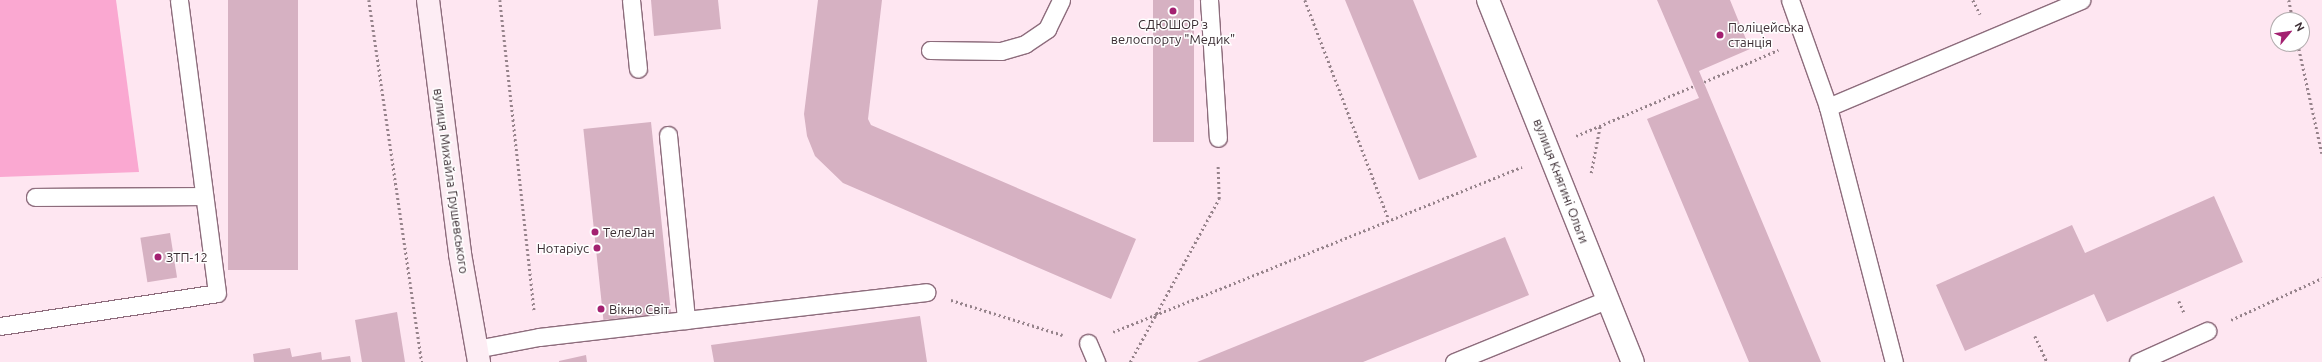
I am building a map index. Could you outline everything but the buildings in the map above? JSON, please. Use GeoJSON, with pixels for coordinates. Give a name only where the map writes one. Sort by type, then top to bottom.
{"type":"FeatureCollection","features":[{"type":"Feature","properties":{"kind":"street","name":"вулиця Михайла Грушевського"},"geometry":{"type":"LineString","coordinates":[[428,0],[460,254],[478,355]]}},
{"type":"Feature","properties":{"kind":"street","name":"вулиця Княгині Ольги"},"geometry":{"type":"LineString","coordinates":[[1488,0],[1551,151],[1633,362]]}},
{"type":"Feature","properties":{"kind":"lane"},"geometry":{"type":"LineString","coordinates":[[0,326],[217,293],[179,0]]}},
{"type":"Feature","properties":{"kind":"lane"},"geometry":{"type":"LineString","coordinates":[[631,0],[638,69]]}},
{"type":"Feature","properties":{"kind":"lane"},"geometry":{"type":"LineString","coordinates":[[930,50],[1001,51],[1025,44],[1046,29],[1062,0]]}},
{"type":"Feature","properties":{"kind":"lane"},"geometry":{"type":"LineString","coordinates":[[1208,0],[1218,138]]}},
{"type":"Feature","properties":{"kind":"lane"},"geometry":{"type":"LineString","coordinates":[[1790,0],[1806,38],[1828,107],[1894,362]]}},
{"type":"Feature","properties":{"kind":"lane"},"geometry":{"type":"LineString","coordinates":[[1828,107],[2081,0]]}},
{"type":"Feature","properties":{"kind":"lane"},"geometry":{"type":"LineString","coordinates":[[668,136],[686,320]]}},
{"type":"Feature","properties":{"kind":"lane"},"geometry":{"type":"LineString","coordinates":[[35,197],[204,196]]}},
{"type":"Feature","properties":{"kind":"lane"},"geometry":{"type":"LineString","coordinates":[[478,355],[539,337],[926,292]]}},
{"type":"Feature","properties":{"kind":"lane"},"geometry":{"type":"LineString","coordinates":[[1454,362],[1608,299]]}},
{"type":"Feature","properties":{"kind":"lane"},"geometry":{"type":"LineString","coordinates":[[2138,362],[2207,331]]}},
{"type":"Feature","properties":{"kind":"lane"},"geometry":{"type":"LineString","coordinates":[[1088,343],[1096,362]]}},
{"type":"Feature","properties":{"kind":"path"},"geometry":{"type":"LineString","coordinates":[[369,0],[422,362]]}},
{"type":"Feature","properties":{"kind":"path"},"geometry":{"type":"LineString","coordinates":[[500,0],[539,337]]}},
{"type":"Feature","properties":{"kind":"path"},"geometry":{"type":"LineString","coordinates":[[1305,0],[1390,220]]}},
{"type":"Feature","properties":{"kind":"path"},"geometry":{"type":"LineString","coordinates":[[2289,0],[2291,12]]}},
{"type":"Feature","properties":{"kind":"path"},"geometry":{"type":"LineString","coordinates":[[1704,82],[1806,38]]}},
{"type":"Feature","properties":{"kind":"path"},"geometry":{"type":"LineString","coordinates":[[2300,52],[2322,153]]}},
{"type":"Feature","properties":{"kind":"path"},"geometry":{"type":"LineString","coordinates":[[926,292],[1088,343],[1390,220],[1551,151],[1694,86]]}},
{"type":"Feature","properties":{"kind":"path"},"geometry":{"type":"LineString","coordinates":[[1130,362],[1219,199],[1218,138]]}},
{"type":"Feature","properties":{"kind":"path"},"geometry":{"type":"LineString","coordinates":[[2207,331],[2322,278]]}},
{"type":"Feature","properties":{"kind":"path"},"geometry":{"type":"LineString","coordinates":[[2035,336],[2047,362]]}},
{"type":"Feature","properties":{"kind":"shaded area"},"geometry":{"type":"Polygon","coordinates":[[[0,0],[116,0],[139,172],[0,177],[0,0]]]}},
{"type":"Feature","properties":{"kind":"place","name":"СДЮШОР з велоспорту \"Медик\""},"geometry":{"type":"Point","coordinates":[1173,11]}},
{"type":"Feature","properties":{"kind":"place","name":"Поліцейська станція"},"geometry":{"type":"Point","coordinates":[1720,35]}},
{"type":"Feature","properties":{"kind":"place","name":"ТелеЛан"},"geometry":{"type":"Point","coordinates":[595,232]}},
{"type":"Feature","properties":{"kind":"place","name":"Нотаріус"},"geometry":{"type":"Point","coordinates":[597,248]}},
{"type":"Feature","properties":{"kind":"place","name":"ЗТП-12"},"geometry":{"type":"Point","coordinates":[158,257]}},
{"type":"Feature","properties":{"kind":"place","name":"Вікно Світ"},"geometry":{"type":"Point","coordinates":[601,309]}}]}
